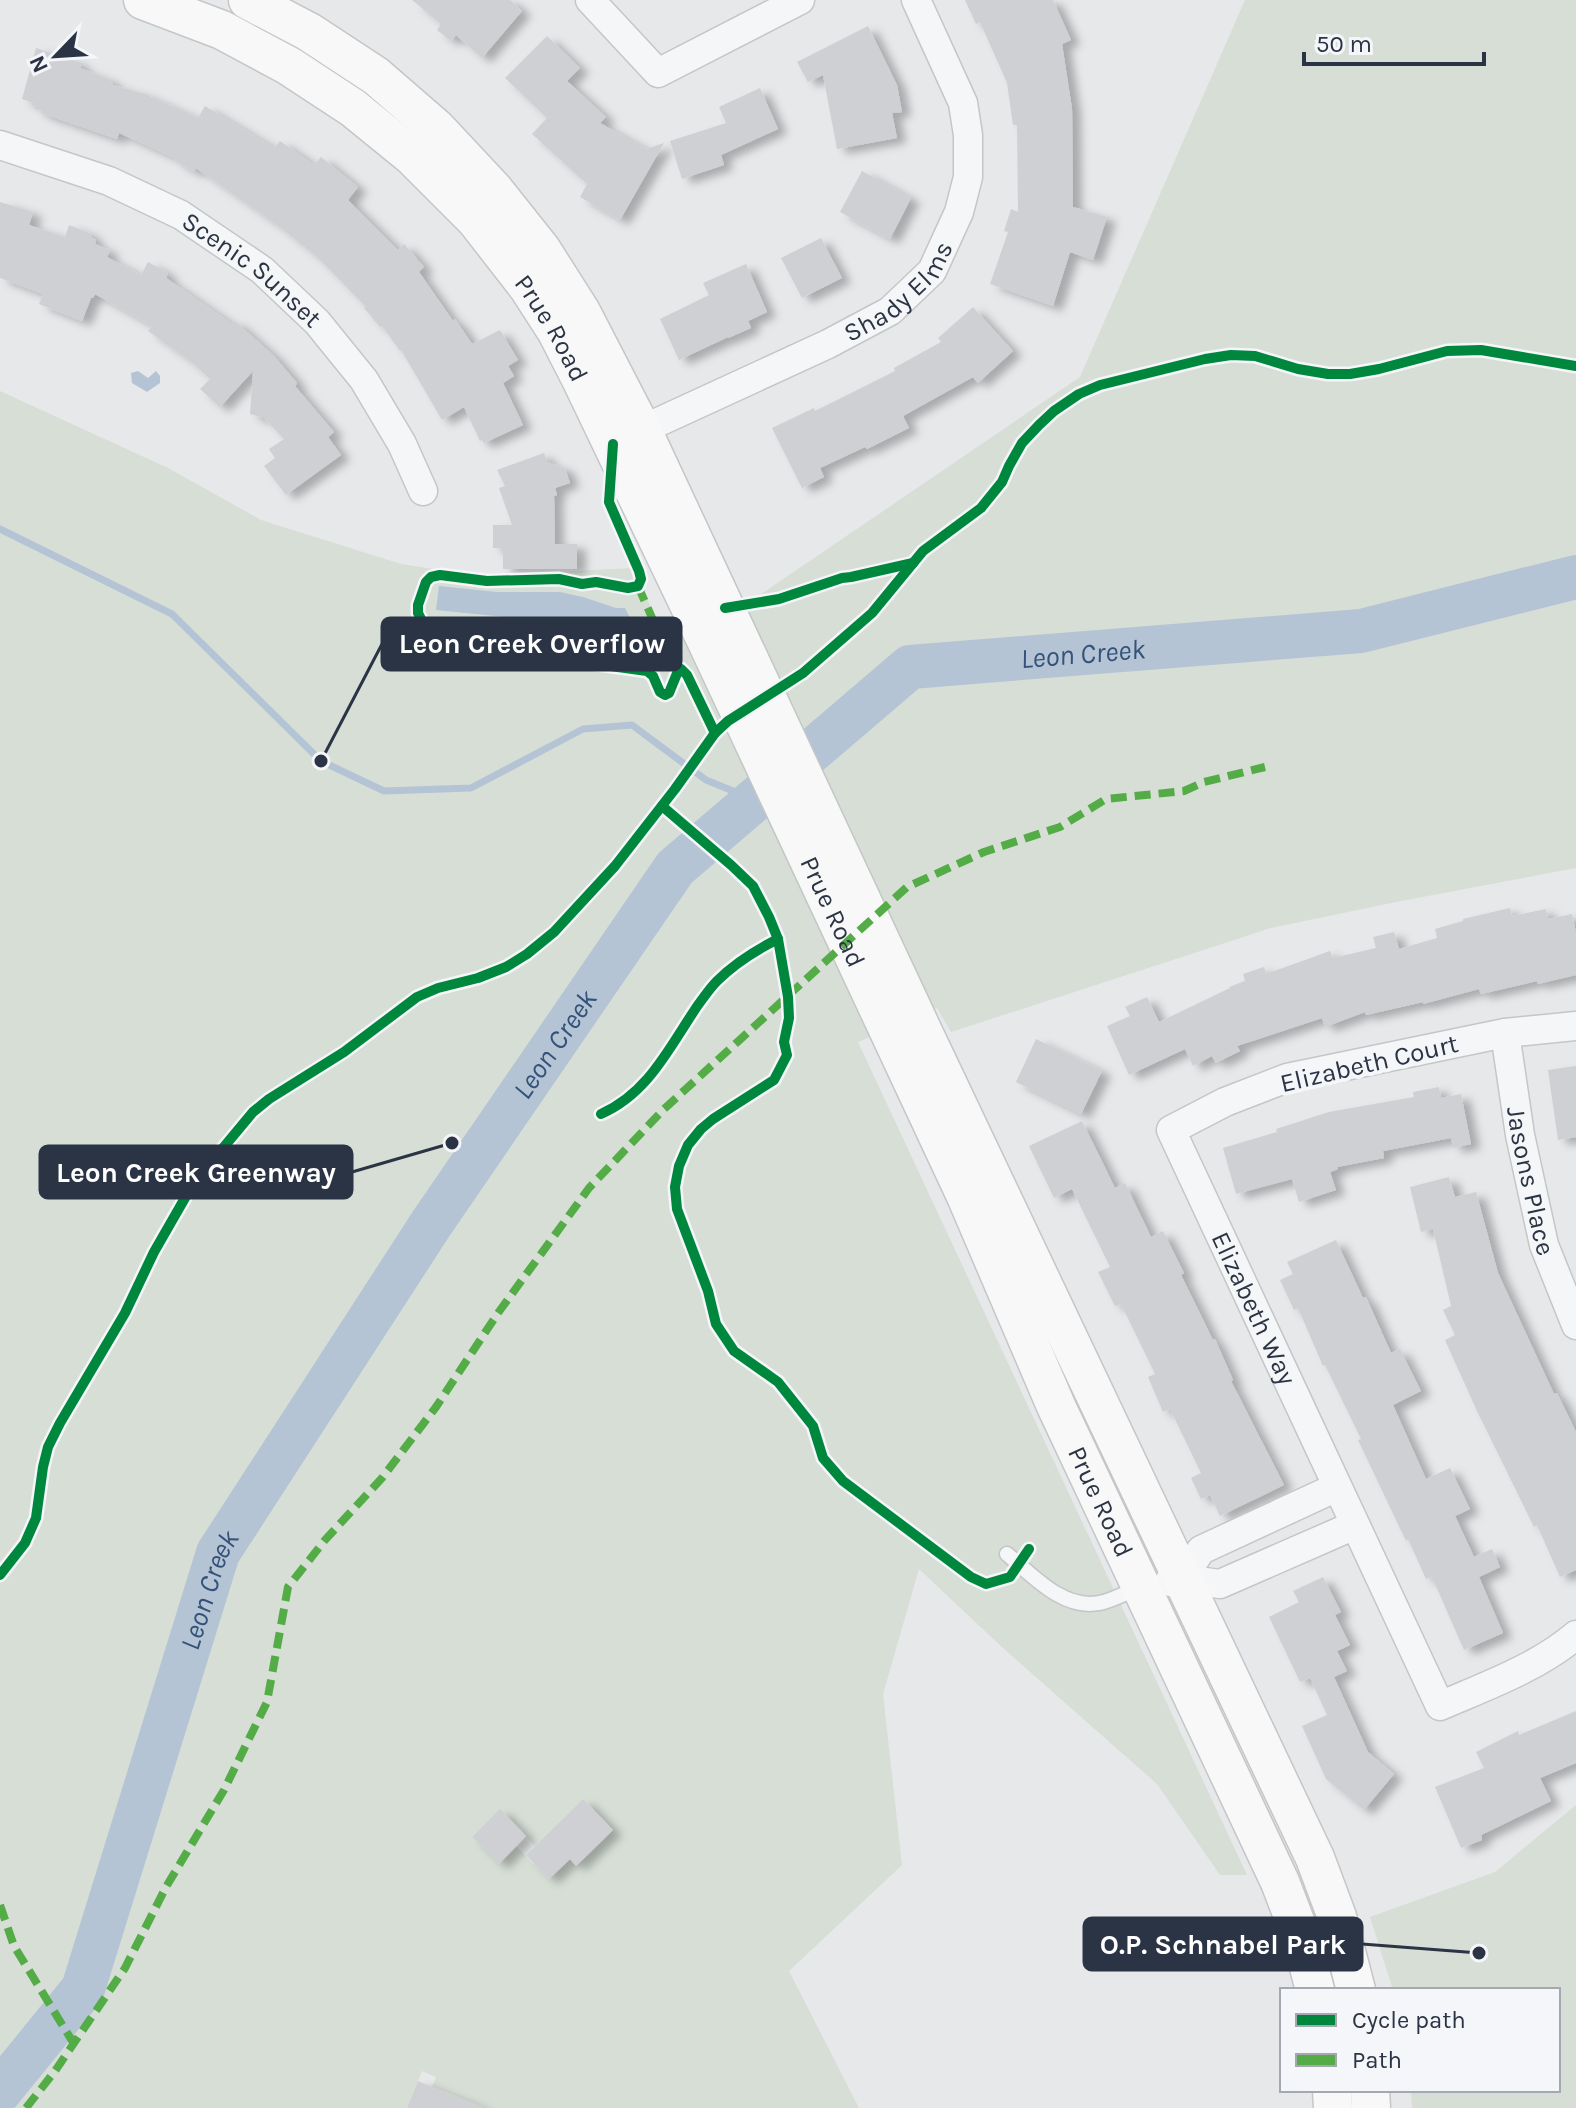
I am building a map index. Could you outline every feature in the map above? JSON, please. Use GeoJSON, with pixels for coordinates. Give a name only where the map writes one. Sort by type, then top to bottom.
{"type":"FeatureCollection","features":[{"type":"Feature","properties":{"kind":"main road","name":"Prue Road"},"geometry":{"type":"LineString","coordinates":[[143,0],[222,30],[289,66],[353,108],[412,156],[476,220],[528,287],[627,437]]}},
{"type":"Feature","properties":{"kind":"main road","name":"Prue Road"},"geometry":{"type":"LineString","coordinates":[[248,0],[309,32],[376,76],[436,128],[494,190],[541,249],[581,312],[627,437],[910,1040],[1182,1579],[1315,1858],[1337,1917],[1355,1988]]}},
{"type":"Feature","properties":{"kind":"main road","name":"Prue Road"},"geometry":{"type":"LineString","coordinates":[[910,1040],[966,1196],[1056,1406],[1280,1882],[1301,1937],[1314,1988]]}},
{"type":"Feature","properties":{"kind":"street"},"geometry":{"type":"LineString","coordinates":[[590,0],[658,73],[800,0]]}},
{"type":"Feature","properties":{"kind":"street","name":"Shady Elms"},"geometry":{"type":"LineString","coordinates":[[627,437],[828,344],[890,311],[932,271],[959,212],[968,177],[968,135],[963,103],[916,0]]}},
{"type":"Feature","properties":{"kind":"street","name":"Scenic Sunset"},"geometry":{"type":"LineString","coordinates":[[0,145],[109,181],[181,215],[262,270],[317,322],[364,380],[402,444],[423,491]]}},
{"type":"Feature","properties":{"kind":"street","name":"Elizabeth Court"},"geometry":{"type":"LineString","coordinates":[[1171,1130],[1225,1102],[1287,1078],[1505,1033],[1576,1026]]}},
{"type":"Feature","properties":{"kind":"street","name":"Jasons Place"},"geometry":{"type":"LineString","coordinates":[[1505,1033],[1520,1135],[1544,1245],[1576,1325]]}},
{"type":"Feature","properties":{"kind":"street","name":"Elizabeth Way"},"geometry":{"type":"LineString","coordinates":[[1171,1130],[1440,1706],[1509,1676],[1562,1647],[1576,1635]]}},
{"type":"Feature","properties":{"kind":"street"},"geometry":{"type":"LineString","coordinates":[[1182,1579],[1201,1550],[1337,1487]]}},
{"type":"Feature","properties":{"kind":"street"},"geometry":{"type":"LineString","coordinates":[[1140,1587],[1182,1579],[1220,1584],[1355,1525]]}},
{"type":"Feature","properties":{"kind":"lane"},"geometry":{"type":"LineString","coordinates":[[1007,1554],[1054,1592],[1076,1603],[1099,1603],[1140,1587]]}},
{"type":"Feature","properties":{"kind":"shaded area"},"geometry":{"type":"Polygon","coordinates":[[[1245,0],[1576,0],[1576,868],[1271,928],[951,1032],[937,1008],[858,1042],[1247,1875],[1220,1875],[1157,1784],[919,1569],[883,1694],[902,1865],[789,1971],[859,2108],[451,2108],[455,2096],[432,2087],[436,2077],[422,2071],[407,2108],[0,2108],[0,391],[168,468],[261,520],[401,564],[478,576],[633,568],[665,638],[754,599],[1080,377],[1245,0]],[[583,1799],[535,1846],[500,1810],[472,1837],[498,1863],[516,1846],[549,1879],[570,1859],[577,1865],[613,1830],[583,1799]]]}},
{"type":"Feature","properties":{"kind":"shaded area"},"geometry":{"type":"Polygon","coordinates":[[[1576,1805],[1576,2108],[1412,2108],[1411,2092],[1560,2092],[1560,1988],[1392,1988],[1370,1917],[1495,1872],[1576,1805]]]}},
{"type":"Feature","properties":{"kind":"water"},"geometry":{"type":"Polygon","coordinates":[[[138,371],[148,378],[156,371],[160,383],[147,392],[132,383],[131,373],[138,371]]]}},
{"type":"Feature","properties":{"kind":"water"},"geometry":{"type":"Polygon","coordinates":[[[439,586],[497,592],[560,592],[583,597],[625,608],[636,630],[436,610],[439,586]]]}},
{"type":"Feature","properties":{"kind":"building"},"geometry":{"type":"Polygon","coordinates":[[[412,0],[510,0],[522,11],[482,58],[456,35],[451,41],[437,30],[441,24],[412,0]]]}},
{"type":"Feature","properties":{"kind":"building"},"geometry":{"type":"Polygon","coordinates":[[[965,0],[1053,0],[1071,40],[1062,44],[1072,109],[1073,207],[1107,217],[1093,260],[1070,252],[1053,306],[990,284],[1008,232],[1004,231],[1011,209],[1018,212],[1017,125],[1013,125],[1007,83],[980,22],[976,24],[965,0]]]}},
{"type":"Feature","properties":{"kind":"building"},"geometry":{"type":"Polygon","coordinates":[[[868,26],[897,85],[902,112],[892,113],[897,138],[837,149],[823,75],[808,82],[797,62],[868,26]]]}},
{"type":"Feature","properties":{"kind":"building"},"geometry":{"type":"Polygon","coordinates":[[[547,36],[580,68],[567,81],[606,117],[600,123],[646,149],[664,143],[620,220],[580,197],[587,184],[532,134],[547,118],[505,78],[547,36]]]}},
{"type":"Feature","properties":{"kind":"building"},"geometry":{"type":"Polygon","coordinates":[[[36,48],[81,63],[80,68],[111,80],[113,85],[145,94],[198,118],[205,106],[274,148],[280,141],[314,165],[321,157],[358,187],[348,200],[398,250],[404,244],[424,267],[419,272],[472,344],[500,330],[518,360],[508,366],[514,376],[503,383],[523,425],[484,443],[480,441],[464,407],[442,420],[401,350],[382,326],[317,257],[280,227],[196,168],[194,172],[175,158],[119,133],[117,139],[34,109],[36,104],[22,99],[36,48]]]}},
{"type":"Feature","properties":{"kind":"building"},"geometry":{"type":"Polygon","coordinates":[[[760,88],[778,129],[721,155],[724,165],[682,179],[670,141],[726,123],[719,107],[760,88]]]}},
{"type":"Feature","properties":{"kind":"building"},"geometry":{"type":"Polygon","coordinates":[[[862,171],[911,198],[890,239],[840,212],[862,171]]]}},
{"type":"Feature","properties":{"kind":"building"},"geometry":{"type":"Polygon","coordinates":[[[0,202],[33,212],[29,225],[65,237],[69,225],[92,234],[90,237],[96,240],[95,244],[110,250],[107,257],[141,275],[148,262],[168,273],[166,278],[232,324],[235,321],[274,356],[297,383],[295,386],[334,432],[328,437],[341,455],[286,495],[264,466],[275,458],[269,449],[284,439],[264,418],[250,414],[253,371],[220,407],[200,389],[210,379],[148,331],[152,326],[95,294],[82,321],[39,304],[43,294],[0,278],[0,202]]]}},
{"type":"Feature","properties":{"kind":"building"},"geometry":{"type":"Polygon","coordinates":[[[821,238],[842,278],[802,298],[781,258],[821,238]]]}},
{"type":"Feature","properties":{"kind":"building"},"geometry":{"type":"Polygon","coordinates":[[[746,264],[767,312],[748,321],[751,328],[679,360],[660,319],[709,295],[703,283],[746,264]]]}},
{"type":"Feature","properties":{"kind":"building"},"geometry":{"type":"Polygon","coordinates":[[[973,307],[1013,351],[978,383],[973,377],[903,416],[909,428],[820,468],[824,477],[802,488],[772,428],[814,408],[815,411],[895,371],[894,368],[941,342],[938,338],[973,307]]]}},
{"type":"Feature","properties":{"kind":"building"},"geometry":{"type":"Polygon","coordinates":[[[544,453],[547,462],[565,468],[570,483],[555,488],[555,544],[577,544],[577,569],[503,569],[503,548],[493,548],[493,525],[512,525],[499,488],[505,486],[497,470],[544,453]]]}},
{"type":"Feature","properties":{"kind":"building"},"geometry":{"type":"Polygon","coordinates":[[[1510,908],[1512,916],[1546,909],[1548,919],[1572,914],[1576,933],[1576,975],[1481,994],[1479,989],[1366,1015],[1365,1012],[1325,1027],[1322,1018],[1237,1046],[1240,1051],[1216,1063],[1212,1056],[1193,1066],[1185,1049],[1129,1075],[1107,1026],[1130,1016],[1125,1007],[1147,997],[1159,1022],[1245,981],[1243,974],[1264,967],[1266,974],[1330,951],[1333,958],[1376,948],[1373,937],[1394,932],[1399,949],[1437,938],[1435,929],[1510,908]]]}},
{"type":"Feature","properties":{"kind":"building"},"geometry":{"type":"Polygon","coordinates":[[[1036,1039],[1102,1071],[1081,1114],[1016,1082],[1036,1039]]]}},
{"type":"Feature","properties":{"kind":"building"},"geometry":{"type":"Polygon","coordinates":[[[1576,1066],[1576,1137],[1558,1140],[1548,1070],[1576,1066]]]}},
{"type":"Feature","properties":{"kind":"building"},"geometry":{"type":"Polygon","coordinates":[[[1439,1087],[1441,1098],[1461,1094],[1471,1144],[1453,1148],[1451,1138],[1383,1151],[1384,1158],[1337,1167],[1330,1172],[1336,1190],[1299,1202],[1292,1179],[1236,1194],[1223,1148],[1329,1112],[1414,1097],[1413,1092],[1439,1087]]]}},
{"type":"Feature","properties":{"kind":"building"},"geometry":{"type":"Polygon","coordinates":[[[1082,1121],[1115,1188],[1125,1183],[1151,1237],[1163,1231],[1184,1273],[1181,1275],[1215,1339],[1231,1381],[1284,1485],[1220,1516],[1210,1495],[1201,1499],[1191,1478],[1201,1473],[1170,1409],[1163,1412],[1148,1377],[1155,1374],[1121,1304],[1115,1306],[1098,1272],[1110,1267],[1072,1189],[1054,1198],[1029,1146],[1082,1121]]]}},
{"type":"Feature","properties":{"kind":"building"},"geometry":{"type":"Polygon","coordinates":[[[1449,1177],[1455,1197],[1476,1192],[1498,1273],[1554,1394],[1557,1393],[1576,1432],[1576,1570],[1560,1577],[1445,1340],[1455,1335],[1443,1310],[1451,1306],[1433,1229],[1421,1232],[1410,1187],[1449,1177]]]}},
{"type":"Feature","properties":{"kind":"building"},"geometry":{"type":"Polygon","coordinates":[[[1336,1240],[1391,1353],[1400,1349],[1421,1391],[1393,1405],[1426,1479],[1450,1468],[1470,1509],[1455,1516],[1474,1557],[1492,1549],[1500,1567],[1479,1577],[1503,1633],[1464,1650],[1432,1577],[1426,1579],[1408,1539],[1406,1541],[1298,1308],[1294,1310],[1280,1280],[1293,1274],[1287,1262],[1336,1240]]]}},
{"type":"Feature","properties":{"kind":"building"},"geometry":{"type":"Polygon","coordinates":[[[1323,1577],[1341,1612],[1335,1615],[1350,1645],[1337,1651],[1347,1671],[1334,1677],[1368,1752],[1394,1774],[1364,1810],[1326,1779],[1302,1726],[1327,1715],[1310,1678],[1300,1682],[1269,1617],[1299,1602],[1293,1591],[1323,1577]]]}},
{"type":"Feature","properties":{"kind":"building"},"geometry":{"type":"Polygon","coordinates":[[[1576,1711],[1576,1763],[1540,1778],[1551,1801],[1481,1835],[1482,1840],[1461,1848],[1435,1787],[1484,1768],[1476,1752],[1518,1731],[1519,1735],[1576,1711]]]}},
{"type":"Feature","properties":{"kind":"building"},"geometry":{"type":"Polygon","coordinates":[[[583,1799],[613,1830],[576,1866],[570,1859],[549,1879],[526,1855],[583,1799]]]}},
{"type":"Feature","properties":{"kind":"building"},"geometry":{"type":"Polygon","coordinates":[[[500,1809],[526,1836],[499,1864],[472,1837],[500,1809]]]}},
{"type":"Feature","properties":{"kind":"building"},"geometry":{"type":"Polygon","coordinates":[[[418,2081],[483,2107],[483,2108],[407,2108],[418,2081]]]}},
{"type":"Feature","properties":{"kind":"waterway"},"geometry":{"type":"LineString","coordinates":[[0,529],[172,614],[321,761],[384,791],[471,788],[583,729],[632,725],[706,780],[755,800]]}},
{"type":"Feature","properties":{"kind":"waterway","name":"Leon Creek"},"geometry":{"type":"LineString","coordinates":[[0,2091],[83,1989],[218,1553],[431,1224],[675,868],[910,667],[1361,631],[1576,577]]}},
{"type":"Feature","properties":{"kind":"marked path"},"geometry":{"type":"LineString","coordinates":[[638,586],[653,620]]}},
{"type":"Feature","properties":{"kind":"marked path"},"geometry":{"type":"LineString","coordinates":[[26,2108],[125,1968],[166,1887],[224,1790],[267,1702],[288,1587],[325,1540],[382,1478],[436,1407],[498,1313],[589,1188],[664,1109],[907,887],[984,852],[1060,827],[1106,799],[1184,791],[1204,782],[1265,767]]}},
{"type":"Feature","properties":{"kind":"marked path"},"geometry":{"type":"LineString","coordinates":[[0,1905],[14,1946],[74,2044]]}},
{"type":"Feature","properties":{"kind":"cycle path"},"geometry":{"type":"LineString","coordinates":[[0,1575],[25,1543],[36,1518],[48,1447],[60,1423],[125,1313],[154,1252],[193,1184],[253,1112],[344,1052],[417,997],[506,967],[554,932],[615,866],[715,733],[728,721],[803,673],[872,613],[923,551],[981,508],[1002,482],[1022,443],[1054,411],[1079,394],[1100,385],[1231,355],[1255,356],[1328,374],[1379,369],[1447,351],[1481,350],[1576,366]]}},
{"type":"Feature","properties":{"kind":"cycle path"},"geometry":{"type":"LineString","coordinates":[[613,444],[609,502],[639,571],[641,579],[638,586],[628,588],[596,582],[582,584],[559,579],[487,581],[440,575],[426,582],[418,613],[425,627],[433,632],[495,639],[547,634],[596,664],[647,671],[665,695],[681,669],[687,675],[715,733]]}},
{"type":"Feature","properties":{"kind":"cycle path"},"geometry":{"type":"LineString","coordinates":[[725,608],[779,599],[842,578],[913,563]]}},
{"type":"Feature","properties":{"kind":"cycle path"},"geometry":{"type":"LineString","coordinates":[[662,806],[753,886],[778,939],[788,997],[789,1018],[784,1042],[787,1055],[774,1080],[701,1129],[688,1145],[679,1166],[675,1187],[677,1209],[708,1291],[716,1324],[734,1351],[778,1382],[813,1426],[823,1458],[843,1481],[971,1577],[986,1584],[1010,1577],[1029,1549]]}},
{"type":"Feature","properties":{"kind":"cycle path"},"geometry":{"type":"LineString","coordinates":[[601,1114],[618,1105],[645,1081],[717,981],[746,958],[778,939]]}},
{"type":"Feature","properties":{"kind":"place","name":"Leon Creek Overflow"},"geometry":{"type":"Point","coordinates":[321,761]}},
{"type":"Feature","properties":{"kind":"place","name":"Leon Creek Greenway"},"geometry":{"type":"Point","coordinates":[452,1143]}},
{"type":"Feature","properties":{"kind":"place","name":"O.P. Schnabel Park"},"geometry":{"type":"Point","coordinates":[1479,1953]}}]}
